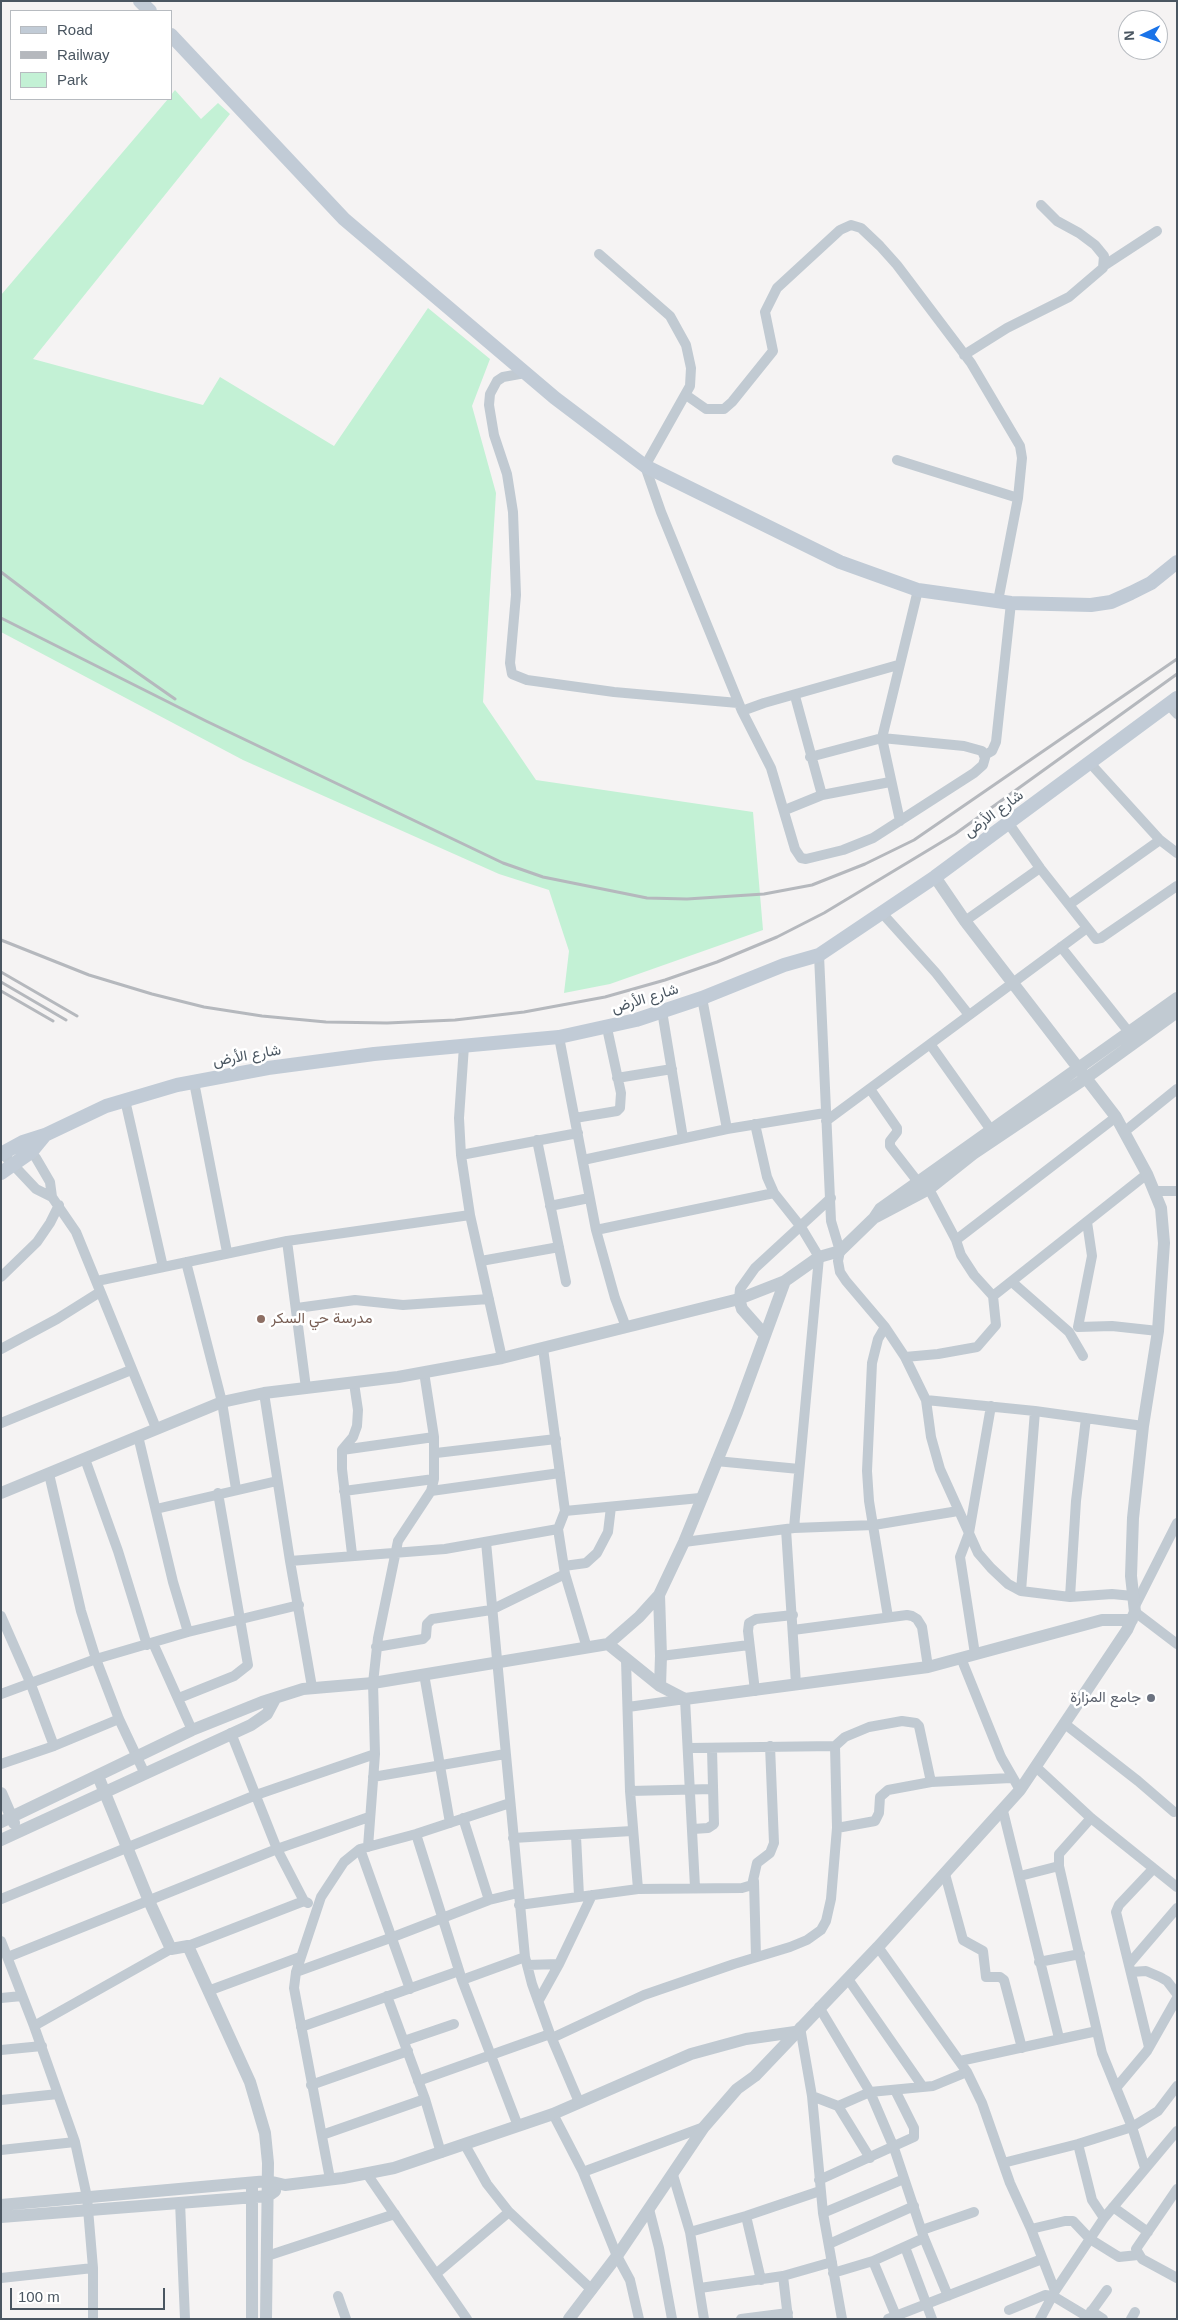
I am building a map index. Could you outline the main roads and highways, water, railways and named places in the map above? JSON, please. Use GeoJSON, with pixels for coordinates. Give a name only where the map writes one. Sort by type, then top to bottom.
{"type":"FeatureCollection","features":[{"type":"Feature","properties":{"kind":"main road"},"geometry":{"type":"LineString","coordinates":[[140,1],[149,10]]}},
{"type":"Feature","properties":{"kind":"main road"},"geometry":{"type":"LineString","coordinates":[[172,35],[344,220],[555,398],[645,466],[840,562],[918,590],[1005,602],[1091,606],[1111,602],[1151,583],[1177,562]]}},
{"type":"Feature","properties":{"kind":"main road","name":"شارع الأرض"},"geometry":{"type":"LineString","coordinates":[[2,1154],[27,1147],[45,1135],[87,1114],[125,1100],[194,1082],[346,1058],[559,1038],[607,1028],[662,1012],[784,965],[819,955],[935,877],[1009,824],[1089,762],[1174,705]]}},
{"type":"Feature","properties":{"kind":"main road","name":"شارع الأرض"},"geometry":{"type":"LineString","coordinates":[[1,1173],[14,1165],[27,1147]]}},
{"type":"Feature","properties":{"kind":"railway"},"geometry":{"type":"LineString","coordinates":[[1,572],[92,641],[175,699]]}},
{"type":"Feature","properties":{"kind":"railway"},"geometry":{"type":"LineString","coordinates":[[1,618],[206,721],[503,863],[543,877],[647,898],[687,899],[764,894],[812,885],[865,864],[914,840],[1177,659]]}},
{"type":"Feature","properties":{"kind":"railway"},"geometry":{"type":"LineString","coordinates":[[1,940],[89,975],[152,994],[204,1007],[262,1016],[326,1022],[387,1023],[455,1020],[524,1012],[605,997],[665,980],[717,962],[777,937],[824,913],[955,834],[1177,674]]}},
{"type":"Feature","properties":{"kind":"railway"},"geometry":{"type":"LineString","coordinates":[[1,972],[77,1016]]}},
{"type":"Feature","properties":{"kind":"railway"},"geometry":{"type":"LineString","coordinates":[[1,982],[66,1020]]}},
{"type":"Feature","properties":{"kind":"railway"},"geometry":{"type":"LineString","coordinates":[[1,991],[53,1021]]}},
{"type":"Feature","properties":{"kind":"place","name":"مدرسة حي السكر"},"geometry":{"type":"Point","coordinates":[261,1319]}},
{"type":"Feature","properties":{"kind":"place","name":"جامع المزارة"},"geometry":{"type":"Point","coordinates":[1151,1698]}}]}
